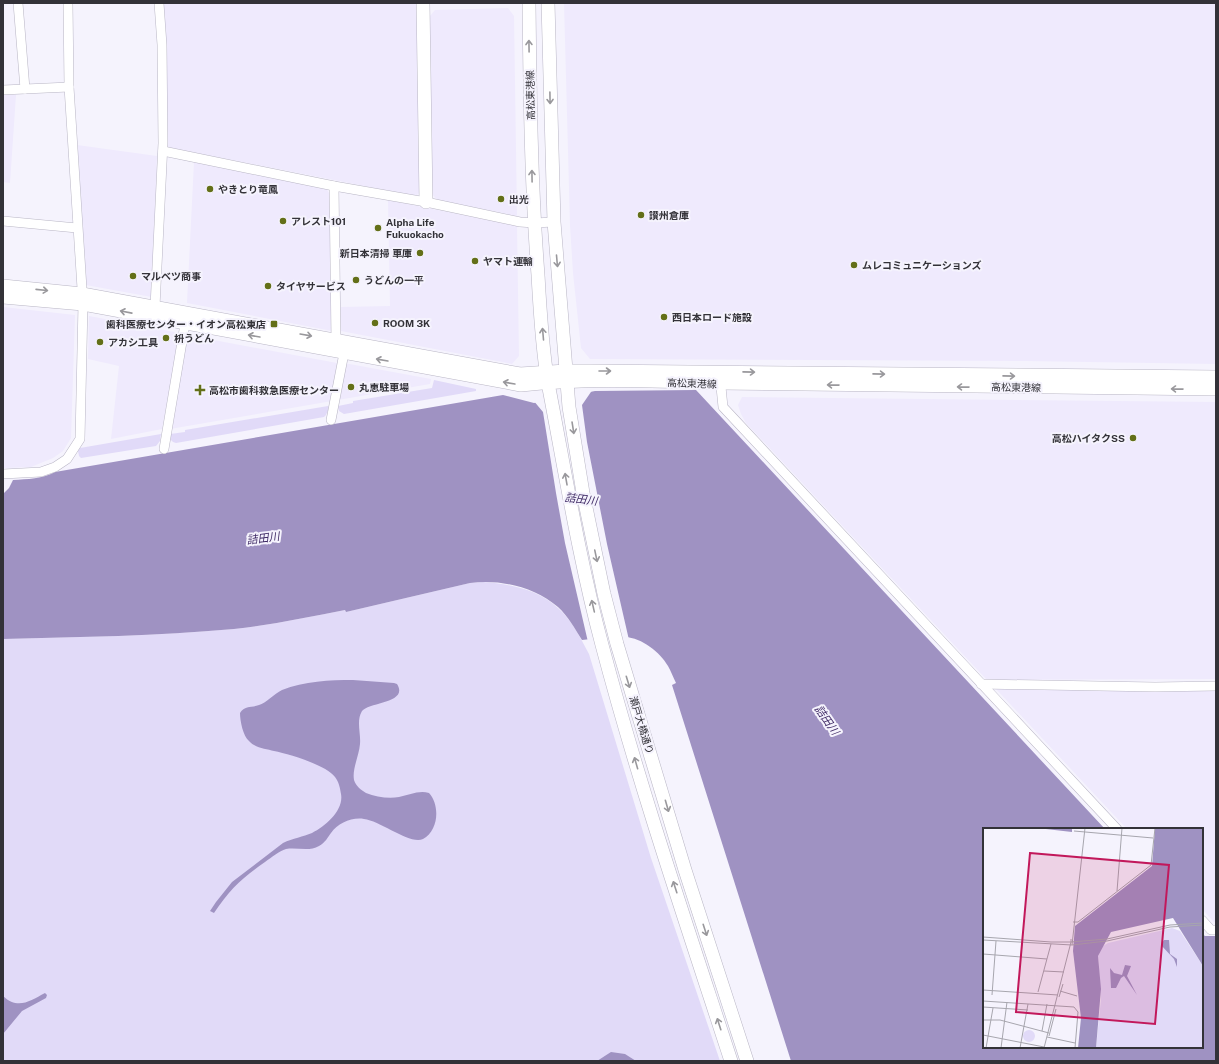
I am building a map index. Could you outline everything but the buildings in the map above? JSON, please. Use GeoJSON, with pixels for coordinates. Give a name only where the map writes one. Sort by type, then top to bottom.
{"type":"FeatureCollection","features":[{"type":"Feature","properties":{"kind":"street"},"geometry":{"type":"LineString","coordinates":[[18,3],[25,89]]}},
{"type":"Feature","properties":{"kind":"street"},"geometry":{"type":"LineString","coordinates":[[3,474],[41,472],[55,467],[67,458],[80,439],[83,299],[77,228],[69,87],[68,3]]}},
{"type":"Feature","properties":{"kind":"street"},"geometry":{"type":"LineString","coordinates":[[155,307],[163,151],[162,45],[159,3]]}},
{"type":"Feature","properties":{"kind":"street"},"geometry":{"type":"LineString","coordinates":[[423,3],[426,202]]}},
{"type":"Feature","properties":{"kind":"street","name":"高松東港線"},"geometry":{"type":"LineString","coordinates":[[529,3],[534,223],[544,352],[549,382],[567,380],[720,378],[1216,377]]}},
{"type":"Feature","properties":{"kind":"street","name":"高松東港線"},"geometry":{"type":"LineString","coordinates":[[548,3],[554,222],[567,380]]}},
{"type":"Feature","properties":{"kind":"street"},"geometry":{"type":"LineString","coordinates":[[3,90],[69,87]]}},
{"type":"Feature","properties":{"kind":"street"},"geometry":{"type":"LineString","coordinates":[[163,151],[334,186],[426,202],[520,222],[554,222]]}},
{"type":"Feature","properties":{"kind":"street"},"geometry":{"type":"LineString","coordinates":[[331,420],[342,345],[334,186]]}},
{"type":"Feature","properties":{"kind":"street"},"geometry":{"type":"LineString","coordinates":[[3,221],[77,228]]}},
{"type":"Feature","properties":{"kind":"street"},"geometry":{"type":"LineString","coordinates":[[3,286],[342,345],[521,385],[549,382]]}},
{"type":"Feature","properties":{"kind":"street"},"geometry":{"type":"LineString","coordinates":[[3,297],[83,299],[155,307],[186,318]]}},
{"type":"Feature","properties":{"kind":"street"},"geometry":{"type":"LineString","coordinates":[[164,449],[186,318]]}},
{"type":"Feature","properties":{"kind":"street"},"geometry":{"type":"LineString","coordinates":[[720,378],[722,406],[1116,828]]}},
{"type":"Feature","properties":{"kind":"street","name":"高松東港線"},"geometry":{"type":"LineString","coordinates":[[720,378],[1216,390]]}},
{"type":"Feature","properties":{"kind":"street","name":"瀬戸大橋通り"},"geometry":{"type":"LineString","coordinates":[[567,380],[570,414],[583,493],[604,594],[617,644],[685,870],[747,1061]]}},
{"type":"Feature","properties":{"kind":"street","name":"瀬戸大橋通り"},"geometry":{"type":"LineString","coordinates":[[549,382],[578,543],[602,644],[646,797],[730,1061]]}},
{"type":"Feature","properties":{"kind":"street"},"geometry":{"type":"LineString","coordinates":[[981,684],[1155,687],[1216,686]]}},
{"type":"Feature","properties":{"kind":"street"},"geometry":{"type":"LineString","coordinates":[[1203,921],[1211,930],[1216,930]]}},
{"type":"Feature","properties":{"kind":"shaded area"},"geometry":{"type":"Polygon","coordinates":[[[162,3],[418,3],[421,192],[415,196],[166,147],[162,3]]]}},
{"type":"Feature","properties":{"kind":"shaded area"},"geometry":{"type":"Polygon","coordinates":[[[564,3],[1216,3],[1216,364],[1025,361],[590,359],[581,348],[573,273],[570,225],[564,3]]]}},
{"type":"Feature","properties":{"kind":"shaded area"},"geometry":{"type":"Polygon","coordinates":[[[508,8],[514,16],[517,216],[437,200],[432,194],[430,16],[435,10],[508,8]]]}},
{"type":"Feature","properties":{"kind":"shaded area"},"geometry":{"type":"Polygon","coordinates":[[[3,95],[16,95],[10,183],[3,182],[3,95]]]}},
{"type":"Feature","properties":{"kind":"shaded area"},"geometry":{"type":"Polygon","coordinates":[[[77,145],[157,156],[152,297],[86,285],[77,145]]]}},
{"type":"Feature","properties":{"kind":"shaded area"},"geometry":{"type":"Polygon","coordinates":[[[194,162],[326,188],[329,193],[332,331],[187,303],[194,162]]]}},
{"type":"Feature","properties":{"kind":"shaded area"},"geometry":{"type":"Polygon","coordinates":[[[388,200],[517,226],[519,356],[512,364],[341,331],[341,307],[390,306],[388,200]]]}},
{"type":"Feature","properties":{"kind":"shaded area"},"geometry":{"type":"Polygon","coordinates":[[[3,307],[75,315],[71,438],[63,451],[53,458],[31,467],[3,468],[3,307]]]}},
{"type":"Feature","properties":{"kind":"shaded area"},"geometry":{"type":"Polygon","coordinates":[[[89,316],[180,333],[162,429],[111,439],[119,366],[88,359],[89,316]]]}},
{"type":"Feature","properties":{"kind":"shaded area"},"geometry":{"type":"Polygon","coordinates":[[[187,335],[337,363],[332,401],[170,429],[187,335]]]}},
{"type":"Feature","properties":{"kind":"shaded area"},"geometry":{"type":"Polygon","coordinates":[[[344,363],[431,379],[430,384],[338,400],[344,363]]]}},
{"type":"Feature","properties":{"kind":"shaded area"},"geometry":{"type":"Polygon","coordinates":[[[434,380],[476,389],[476,391],[344,414],[339,411],[338,406],[353,403],[353,401],[432,388],[434,380]]]}},
{"type":"Feature","properties":{"kind":"shaded area"},"geometry":{"type":"Polygon","coordinates":[[[742,397],[1216,402],[1216,679],[987,680],[746,423],[738,405],[742,397]]]}},
{"type":"Feature","properties":{"kind":"shaded area"},"geometry":{"type":"Polygon","coordinates":[[[328,406],[329,408],[324,417],[176,443],[169,438],[170,434],[185,432],[185,430],[328,406]]]}},
{"type":"Feature","properties":{"kind":"shaded area"},"geometry":{"type":"Polygon","coordinates":[[[161,434],[160,441],[156,446],[81,458],[79,456],[78,451],[80,448],[161,434]]]}},
{"type":"Feature","properties":{"kind":"shaded area"},"geometry":{"type":"Polygon","coordinates":[[[483,582],[513,586],[532,592],[550,602],[568,618],[589,654],[651,858],[720,1061],[3,1061],[3,639],[147,635],[234,629],[345,610],[346,612],[470,583],[483,582]]]}},
{"type":"Feature","properties":{"kind":"shaded area"},"geometry":{"type":"Polygon","coordinates":[[[996,689],[1216,689],[1216,922],[1214,922],[1203,910],[1203,828],[1126,828],[996,689]]]}},
{"type":"Feature","properties":{"kind":"water","name":"詰田川"},"geometry":{"type":"Polygon","coordinates":[[[696,390],[1104,828],[983,828],[983,1048],[1203,1048],[1203,935],[1216,936],[1216,1061],[791,1061],[672,685],[676,683],[665,661],[650,647],[631,638],[609,637],[582,640],[568,618],[558,607],[538,594],[517,586],[493,582],[470,583],[346,612],[345,610],[234,629],[147,635],[3,639],[3,494],[9,488],[13,480],[29,479],[55,472],[503,395],[534,403],[595,391],[696,390]]]}},
{"type":"Feature","properties":{"kind":"water"},"geometry":{"type":"Polygon","coordinates":[[[335,680],[394,683],[397,684],[399,690],[398,695],[393,699],[366,708],[360,715],[360,744],[354,771],[355,782],[359,788],[374,796],[395,798],[418,792],[429,793],[433,798],[436,810],[435,824],[432,830],[423,839],[417,840],[403,836],[371,821],[364,819],[350,820],[337,826],[325,842],[315,848],[286,849],[276,854],[237,884],[225,897],[214,913],[210,911],[232,882],[283,843],[312,833],[328,822],[337,812],[341,800],[340,790],[335,777],[324,768],[298,757],[261,748],[251,743],[247,739],[241,724],[240,713],[246,708],[262,704],[282,690],[290,687],[335,680]]]}},
{"type":"Feature","properties":{"kind":"water"},"geometry":{"type":"Polygon","coordinates":[[[45,993],[47,995],[46,998],[22,1011],[3,1034],[3,996],[14,1003],[24,1003],[45,993]]]}},
{"type":"Feature","properties":{"kind":"water"},"geometry":{"type":"Polygon","coordinates":[[[611,1052],[625,1054],[636,1061],[597,1061],[611,1052]]]}},
{"type":"Feature","properties":{"kind":"pier"},"geometry":{"type":"Polygon","coordinates":[[[593,389],[582,405],[587,442],[607,544],[629,640],[588,642],[565,543],[543,412],[533,400],[593,389]]]}},
{"type":"Feature","properties":{"kind":"place","name":"やきとり竜鳳"},"geometry":{"type":"Point","coordinates":[210,189]}},
{"type":"Feature","properties":{"kind":"place","name":"出光"},"geometry":{"type":"Point","coordinates":[501,199]}},
{"type":"Feature","properties":{"kind":"place","name":"讃州倉庫"},"geometry":{"type":"Point","coordinates":[641,215]}},
{"type":"Feature","properties":{"kind":"place","name":"アレスト101"},"geometry":{"type":"Point","coordinates":[283,221]}},
{"type":"Feature","properties":{"kind":"place","name":"Alpha Life Fukuokacho"},"geometry":{"type":"Point","coordinates":[378,228]}},
{"type":"Feature","properties":{"kind":"place","name":"新日本清掃 車庫"},"geometry":{"type":"Point","coordinates":[420,253]}},
{"type":"Feature","properties":{"kind":"place","name":"ヤマト運輸"},"geometry":{"type":"Point","coordinates":[475,261]}},
{"type":"Feature","properties":{"kind":"place","name":"ムレコミュニケーションズ"},"geometry":{"type":"Point","coordinates":[854,265]}},
{"type":"Feature","properties":{"kind":"place","name":"マルベツ商事"},"geometry":{"type":"Point","coordinates":[133,276]}},
{"type":"Feature","properties":{"kind":"place","name":"うどんの一平"},"geometry":{"type":"Point","coordinates":[356,280]}},
{"type":"Feature","properties":{"kind":"place","name":"タイヤサービス"},"geometry":{"type":"Point","coordinates":[268,286]}},
{"type":"Feature","properties":{"kind":"place","name":"西日本ロード施設"},"geometry":{"type":"Point","coordinates":[664,317]}},
{"type":"Feature","properties":{"kind":"place","name":"ROOM 3K"},"geometry":{"type":"Point","coordinates":[375,323]}},
{"type":"Feature","properties":{"kind":"place","name":"歯科医療センター・イオン高松東店"},"geometry":{"type":"Point","coordinates":[274,324]}},
{"type":"Feature","properties":{"kind":"place","name":"枡うどん"},"geometry":{"type":"Point","coordinates":[166,338]}},
{"type":"Feature","properties":{"kind":"place","name":"アカシ工具"},"geometry":{"type":"Point","coordinates":[100,342]}},
{"type":"Feature","properties":{"kind":"place","name":"丸恵駐車場"},"geometry":{"type":"Point","coordinates":[351,387]}},
{"type":"Feature","properties":{"kind":"place","name":"高松市歯科救急医療センター"},"geometry":{"type":"Point","coordinates":[200,390]}},
{"type":"Feature","properties":{"kind":"place","name":"高松ハイタクSS"},"geometry":{"type":"Point","coordinates":[1133,438]}}]}
